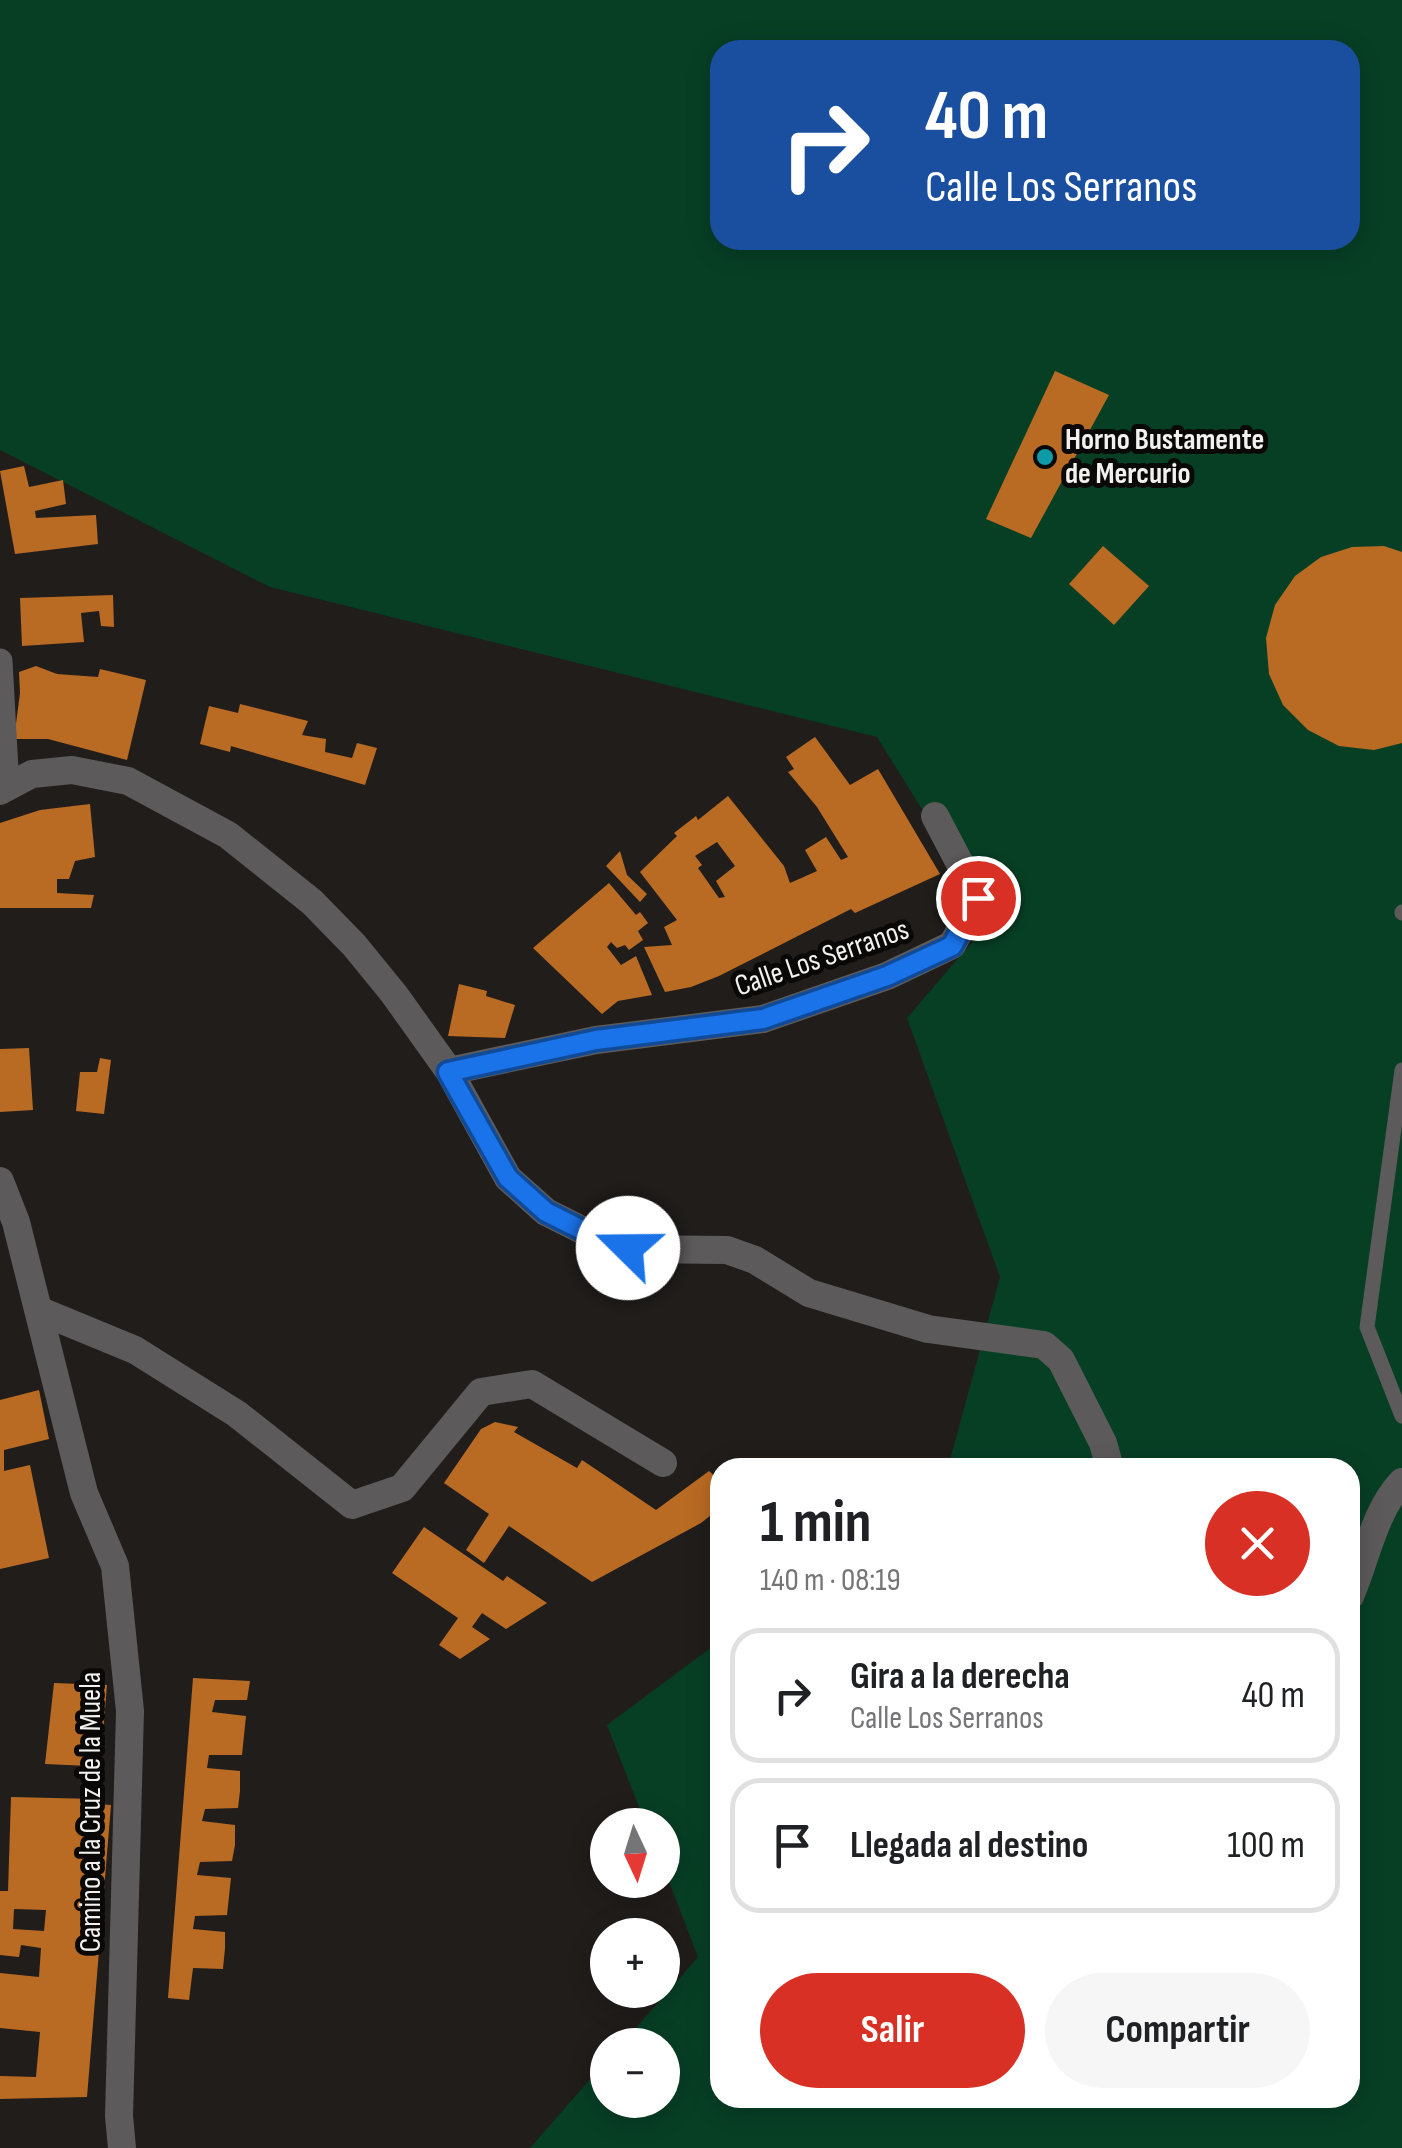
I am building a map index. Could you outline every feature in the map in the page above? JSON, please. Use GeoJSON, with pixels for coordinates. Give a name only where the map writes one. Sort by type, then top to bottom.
{"type":"FeatureCollection","features":[{"type":"Feature","properties":{"kind":"street"},"geometry":{"type":"LineString","coordinates":[[0,661],[4,789],[32,774],[72,770],[128,780],[228,836],[312,902],[354,945],[448,1072],[508,1178],[546,1212],[628,1248],[728,1250],[755,1260],[809,1293],[928,1329],[1044,1345],[1062,1360],[1107,1458]]}},
{"type":"Feature","properties":{"kind":"street","name":"Calle Los Serranos"},"geometry":{"type":"LineString","coordinates":[[448,1072],[596,1040],[763,1019],[887,976],[952,946],[978,898],[935,816]]}},
{"type":"Feature","properties":{"kind":"street","name":"Camino a la Cruz de la Muela"},"geometry":{"type":"LineString","coordinates":[[0,1182],[16,1222],[84,1493],[115,1566],[130,1711],[119,2116],[122,2148]]}},
{"type":"Feature","properties":{"kind":"street"},"geometry":{"type":"LineString","coordinates":[[38,1310],[134,1350],[237,1414],[352,1506],[402,1488],[481,1392],[532,1384],[663,1464]]}},
{"type":"Feature","properties":{"kind":"street"},"geometry":{"type":"LineString","coordinates":[[1360,1570],[1382,1512],[1402,1482]]}},
{"type":"Feature","properties":{"kind":"lane"},"geometry":{"type":"LineString","coordinates":[[1402,1070],[1367,1326],[1402,1416]]}},
{"type":"Feature","properties":{"kind":"green space"},"geometry":{"type":"Polygon","coordinates":[[[0,0],[1402,0],[1402,2148],[530,2148],[590,2079],[590,2118],[680,2118],[680,2028],[636,2028],[653,2008],[680,2008],[680,1978],[698,1957],[675,1898],[680,1898],[680,1808],[639,1808],[607,1725],[710,1648],[710,2108],[1360,2108],[1360,1458],[950,1458],[1000,1277],[907,1018],[991,920],[877,737],[270,587],[0,450],[0,0]]]}},
{"type":"Feature","properties":{"kind":"building","name":"Horno Bustamente de Mercurio"},"geometry":{"type":"Polygon","coordinates":[[[1055,371],[1109,395],[1031,538],[986,519],[1055,371]]]}},
{"type":"Feature","properties":{"kind":"building"},"geometry":{"type":"Polygon","coordinates":[[[24,466],[29,487],[63,480],[66,504],[35,511],[36,518],[96,515],[98,544],[15,554],[0,471],[24,466]]]}},
{"type":"Feature","properties":{"kind":"building"},"geometry":{"type":"Polygon","coordinates":[[[1103,546],[1149,586],[1114,625],[1069,584],[1103,546]]]}},
{"type":"Feature","properties":{"kind":"building"},"geometry":{"type":"Polygon","coordinates":[[[1384,546],[1402,552],[1402,743],[1374,750],[1339,746],[1308,730],[1283,705],[1269,674],[1266,638],[1275,605],[1295,576],[1321,557],[1352,547],[1384,546]]]}},
{"type":"Feature","properties":{"kind":"building"},"geometry":{"type":"Polygon","coordinates":[[[113,595],[114,627],[101,626],[99,611],[81,613],[84,642],[22,646],[20,598],[113,595]]]}},
{"type":"Feature","properties":{"kind":"building"},"geometry":{"type":"Polygon","coordinates":[[[36,666],[57,674],[98,677],[100,669],[146,680],[127,760],[48,739],[14,739],[19,672],[36,666]]]}},
{"type":"Feature","properties":{"kind":"building"},"geometry":{"type":"Polygon","coordinates":[[[240,704],[308,721],[302,735],[326,739],[325,752],[352,758],[357,743],[377,748],[365,785],[231,746],[230,752],[200,744],[209,706],[238,713],[240,704]]]}},
{"type":"Feature","properties":{"kind":"building"},"geometry":{"type":"Polygon","coordinates":[[[815,737],[850,785],[878,769],[940,874],[855,913],[851,909],[719,976],[665,992],[644,947],[672,945],[664,927],[677,920],[640,872],[677,836],[674,833],[696,816],[698,820],[728,796],[784,866],[790,883],[817,871],[805,850],[826,837],[841,860],[848,857],[817,807],[788,772],[794,769],[786,757],[815,737]],[[717,842],[695,856],[702,865],[698,868],[719,898],[725,897],[716,881],[735,866],[717,842]]]}},
{"type":"Feature","properties":{"kind":"building"},"geometry":{"type":"Polygon","coordinates":[[[90,804],[95,857],[75,861],[69,879],[57,879],[57,893],[94,895],[91,908],[0,908],[0,823],[40,810],[90,804]]]}},
{"type":"Feature","properties":{"kind":"building"},"geometry":{"type":"Polygon","coordinates":[[[620,851],[627,875],[647,894],[640,902],[606,866],[620,851]]]}},
{"type":"Feature","properties":{"kind":"building"},"geometry":{"type":"Polygon","coordinates":[[[609,883],[636,915],[640,912],[648,923],[638,931],[643,940],[629,950],[625,945],[617,948],[611,942],[607,947],[621,965],[636,956],[652,995],[618,1001],[602,1014],[533,948],[609,883]]]}},
{"type":"Feature","properties":{"kind":"building"},"geometry":{"type":"Polygon","coordinates":[[[459,984],[487,991],[486,996],[515,1005],[505,1038],[448,1036],[459,984]]]}},
{"type":"Feature","properties":{"kind":"building"},"geometry":{"type":"Polygon","coordinates":[[[29,1048],[33,1110],[0,1112],[0,1049],[29,1048]]]}},
{"type":"Feature","properties":{"kind":"building"},"geometry":{"type":"Polygon","coordinates":[[[100,1058],[111,1060],[104,1114],[76,1111],[80,1072],[97,1072],[100,1058]]]}},
{"type":"Feature","properties":{"kind":"building"},"geometry":{"type":"Polygon","coordinates":[[[39,1390],[49,1439],[4,1450],[4,1471],[30,1465],[49,1558],[0,1569],[0,1400],[39,1390]]]}},
{"type":"Feature","properties":{"kind":"building"},"geometry":{"type":"Polygon","coordinates":[[[495,1422],[518,1427],[514,1432],[577,1468],[582,1460],[656,1510],[709,1471],[710,1516],[592,1582],[509,1526],[484,1563],[466,1550],[489,1514],[444,1483],[481,1429],[495,1422]]]}},
{"type":"Feature","properties":{"kind":"building"},"geometry":{"type":"Polygon","coordinates":[[[424,1527],[503,1581],[507,1576],[547,1603],[506,1629],[482,1613],[472,1627],[490,1639],[460,1659],[439,1645],[458,1618],[392,1573],[424,1527]]]}},
{"type":"Feature","properties":{"kind":"building"},"geometry":{"type":"Polygon","coordinates":[[[193,1678],[250,1681],[247,1700],[215,1700],[212,1712],[246,1716],[242,1755],[209,1755],[207,1768],[240,1771],[240,1791],[238,1808],[205,1809],[202,1821],[235,1825],[235,1845],[232,1861],[200,1862],[197,1875],[231,1878],[227,1915],[195,1916],[193,1929],[225,1932],[223,1969],[193,1968],[189,2000],[168,1998],[193,1678]]]}},
{"type":"Feature","properties":{"kind":"building"},"geometry":{"type":"Polygon","coordinates":[[[54,1683],[107,1685],[102,1746],[91,1744],[90,1766],[45,1764],[54,1683]]]}},
{"type":"Feature","properties":{"kind":"building"},"geometry":{"type":"Polygon","coordinates":[[[11,1797],[97,1799],[97,1804],[111,1805],[87,2097],[0,2099],[0,2076],[36,2077],[40,2032],[0,2028],[0,1973],[39,1977],[41,1948],[21,1945],[19,1957],[0,1955],[0,1891],[8,1891],[11,1797]],[[14,1909],[13,1929],[44,1931],[46,1910],[14,1909]]]}},
{"type":"Feature","properties":{"kind":"place","name":"Horno Bustamente de Mercurio"},"geometry":{"type":"Point","coordinates":[1045,457]}},
{"type":"Feature","properties":{"kind":"route"},"geometry":{"type":"LineString","coordinates":[[628,1248],[546,1212],[508,1178],[448,1072],[596,1040],[763,1019],[887,976],[952,946],[978,898]]}}]}
